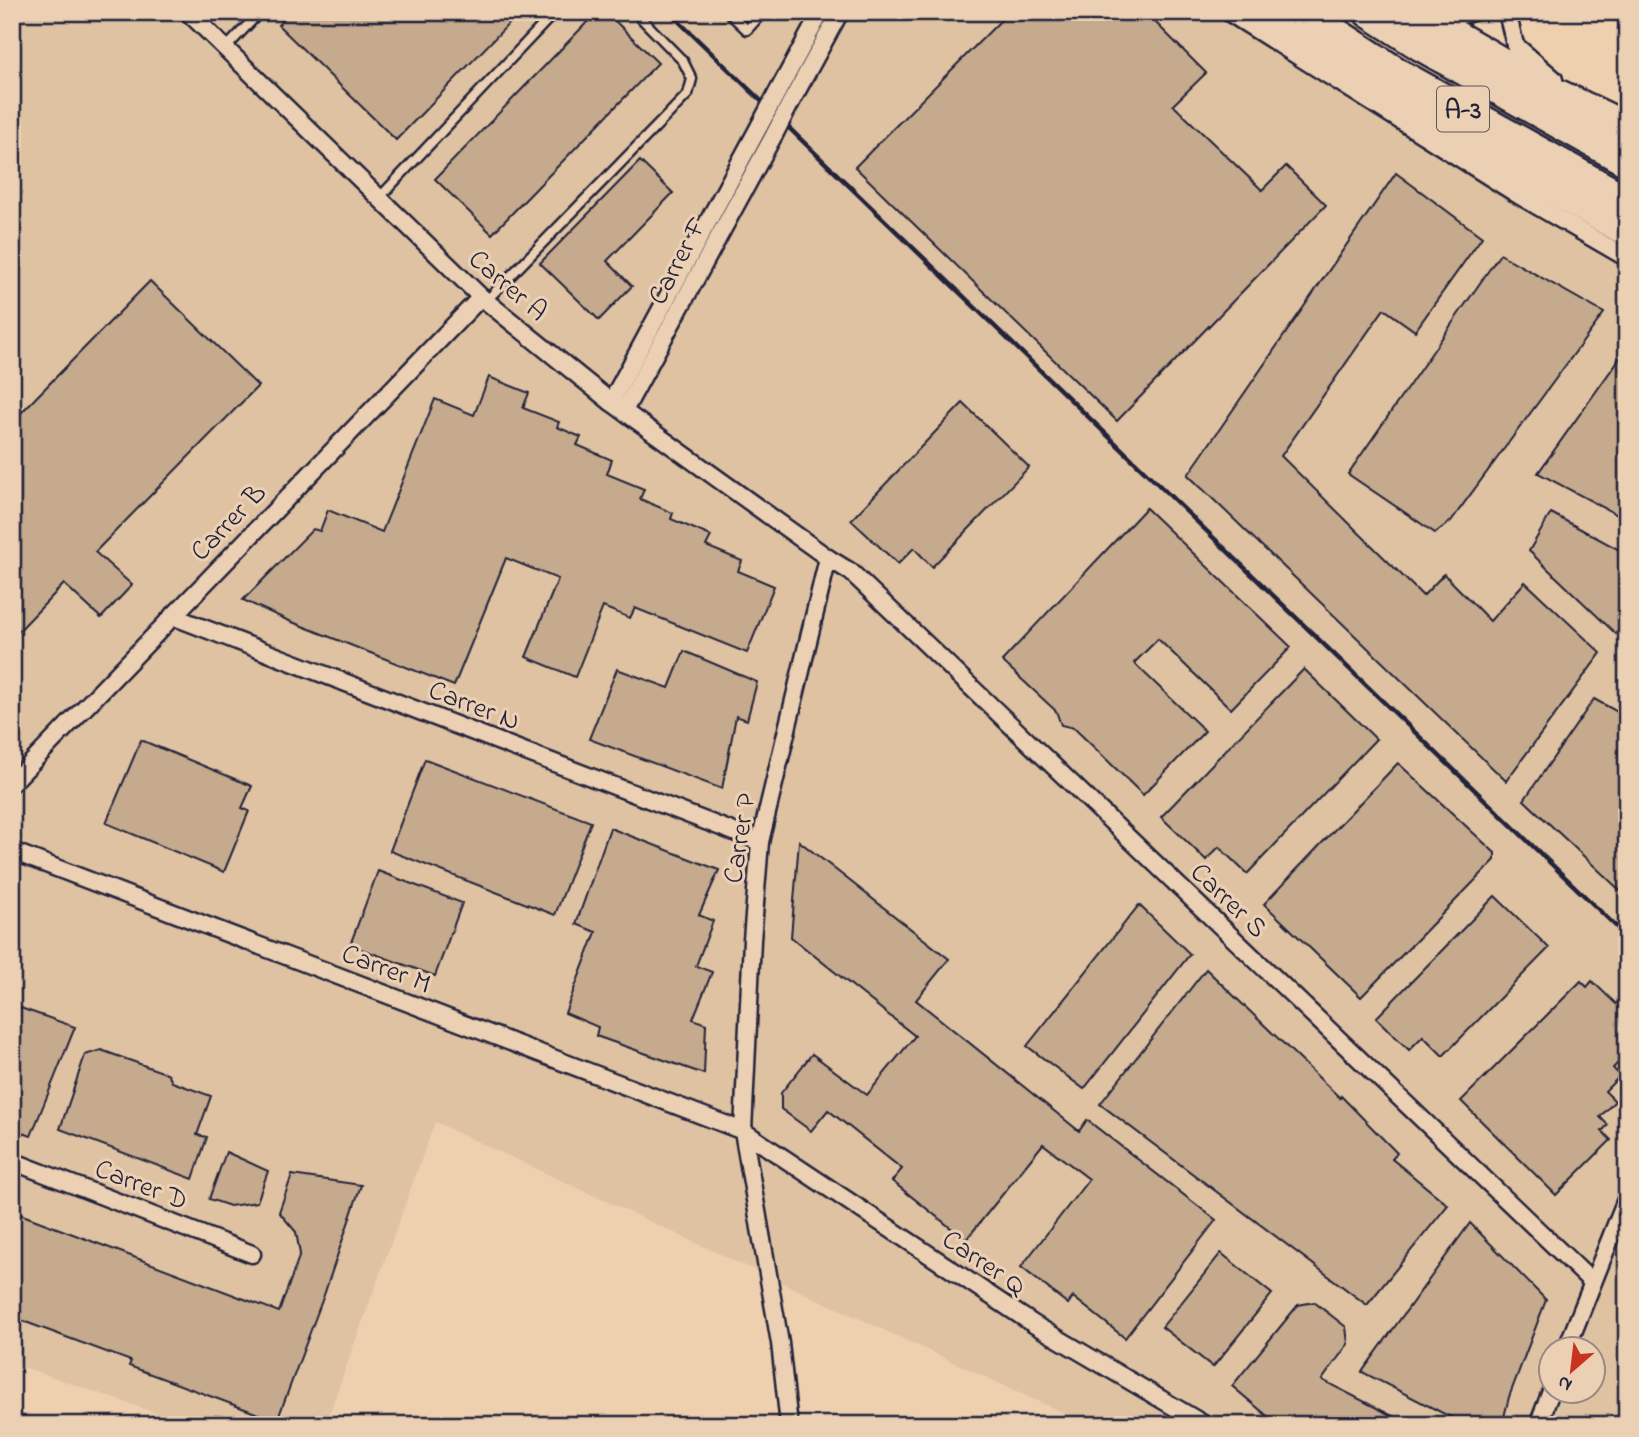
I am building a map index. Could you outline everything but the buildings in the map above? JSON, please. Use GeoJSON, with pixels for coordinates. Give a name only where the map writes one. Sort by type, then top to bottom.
{"type":"FeatureCollection","features":[{"type":"Feature","properties":{"kind":"highway"},"geometry":{"type":"LineString","coordinates":[[1261,12],[1381,92],[1627,230]]}},
{"type":"Feature","properties":{"kind":"highway","name":"A-3"},"geometry":{"type":"LineString","coordinates":[[1303,12],[1400,75],[1627,201]]}},
{"type":"Feature","properties":{"kind":"highway","name":"A-3"},"geometry":{"type":"LineString","coordinates":[[1369,12],[1422,46],[1627,161]]}},
{"type":"Feature","properties":{"kind":"highway"},"geometry":{"type":"LineString","coordinates":[[1414,12],[1550,91],[1627,126]]}},
{"type":"Feature","properties":{"kind":"highway"},"geometry":{"type":"LineString","coordinates":[[1453,14],[1533,70],[1555,79],[1627,126]]}},
{"type":"Feature","properties":{"kind":"street","name":"Carrer A"},"geometry":{"type":"LineString","coordinates":[[188,12],[484,299],[618,407],[828,558]]}},
{"type":"Feature","properties":{"kind":"street"},"geometry":{"type":"LineString","coordinates":[[784,98],[821,12]]}},
{"type":"Feature","properties":{"kind":"street"},"geometry":{"type":"LineString","coordinates":[[784,98],[840,12]]}},
{"type":"Feature","properties":{"kind":"street"},"geometry":{"type":"LineString","coordinates":[[1228,12],[1520,196],[1627,258]]}},
{"type":"Feature","properties":{"kind":"street"},"geometry":{"type":"LineString","coordinates":[[1247,12],[1338,70],[1381,92]]}},
{"type":"Feature","properties":{"kind":"street"},"geometry":{"type":"LineString","coordinates":[[1507,12],[1515,44],[1555,79]]}},
{"type":"Feature","properties":{"kind":"street","name":"Carrer F"},"geometry":{"type":"LineString","coordinates":[[618,407],[784,98]]}},
{"type":"Feature","properties":{"kind":"street","name":"Carrer B"},"geometry":{"type":"LineString","coordinates":[[12,783],[484,299]]}},
{"type":"Feature","properties":{"kind":"street","name":"Carrer P"},"geometry":{"type":"LineString","coordinates":[[789,1425],[780,1343],[743,1131],[752,940],[760,842],[828,558]]}},
{"type":"Feature","properties":{"kind":"street","name":"Carrer S"},"geometry":{"type":"LineString","coordinates":[[828,558],[852,572],[1592,1282]]}},
{"type":"Feature","properties":{"kind":"street","name":"Carrer N"},"geometry":{"type":"LineString","coordinates":[[172,616],[760,842]]}},
{"type":"Feature","properties":{"kind":"street","name":"Carrer M"},"geometry":{"type":"LineString","coordinates":[[12,851],[743,1131]]}},
{"type":"Feature","properties":{"kind":"street","name":"Carrer Q"},"geometry":{"type":"LineString","coordinates":[[743,1131],[1035,1325],[1205,1425]]}},
{"type":"Feature","properties":{"kind":"street","name":"Carrer D"},"geometry":{"type":"LineString","coordinates":[[12,1161],[252,1254]]}},
{"type":"Feature","properties":{"kind":"street"},"geometry":{"type":"LineString","coordinates":[[1571,1336],[1627,1197]]}},
{"type":"Feature","properties":{"kind":"street"},"geometry":{"type":"LineString","coordinates":[[1538,1425],[1545,1406]]}},
{"type":"Feature","properties":{"kind":"lane"},"geometry":{"type":"LineString","coordinates":[[225,49],[260,12]]}},
{"type":"Feature","properties":{"kind":"lane"},"geometry":{"type":"LineString","coordinates":[[379,198],[555,12]]}},
{"type":"Feature","properties":{"kind":"lane"},"geometry":{"type":"LineString","coordinates":[[484,299],[688,94],[692,79],[683,61],[635,12]]}},
{"type":"Feature","properties":{"kind":"lane"},"geometry":{"type":"LineString","coordinates":[[729,12],[747,30],[763,12]]}},
{"type":"Feature","properties":{"kind":"shaded area"},"geometry":{"type":"Polygon","coordinates":[[[12,12],[1248,12],[1627,242],[1627,1425],[1089,1425],[435,1122],[325,1425],[190,1425],[12,1363],[12,12]]]}},
{"type":"Feature","properties":{"kind":"railway"},"geometry":{"type":"LineString","coordinates":[[669,12],[1627,937]]}}]}
